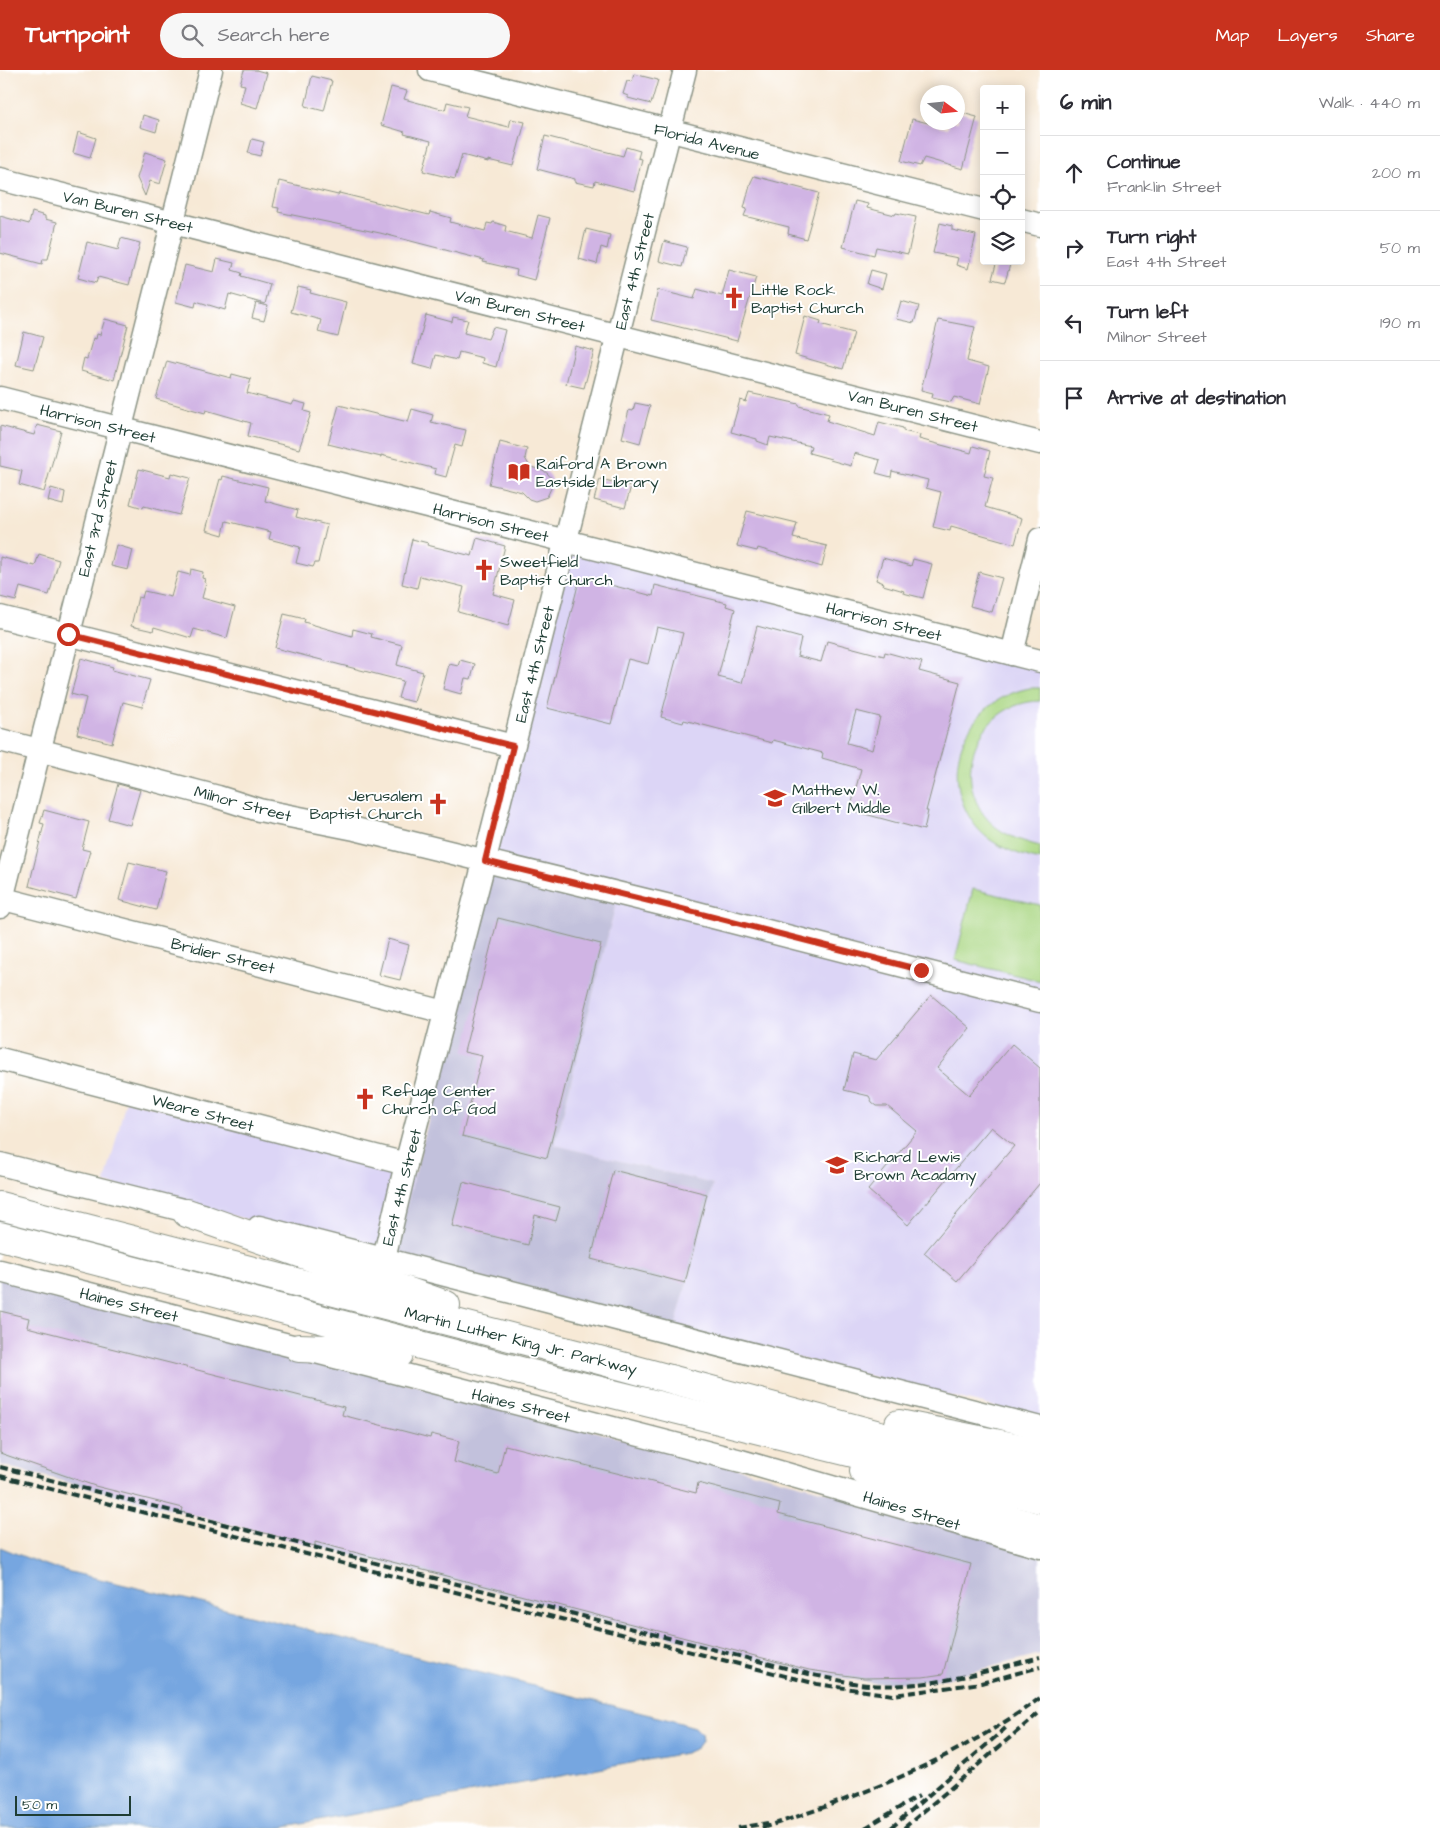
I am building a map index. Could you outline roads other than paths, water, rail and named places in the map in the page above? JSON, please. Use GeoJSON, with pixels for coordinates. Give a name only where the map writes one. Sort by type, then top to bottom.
{"type":"FeatureCollection","features":[{"type":"Feature","properties":{"kind":"highway","name":"Martin Luther King Jr. Parkway"},"geometry":{"type":"LineString","coordinates":[[0,1206],[588,1357],[1040,1478]]}},
{"type":"Feature","properties":{"kind":"highway"},"geometry":{"type":"LineString","coordinates":[[187,1213],[588,1357]]}},
{"type":"Feature","properties":{"kind":"highway","name":"Martin Luther King Jr. Parkway"},"geometry":{"type":"LineString","coordinates":[[0,1236],[532,1374],[1040,1499]]}},
{"type":"Feature","properties":{"kind":"highway"},"geometry":{"type":"LineString","coordinates":[[298,1348],[359,1350],[532,1374]]}},
{"type":"Feature","properties":{"kind":"highway"},"geometry":{"type":"LineString","coordinates":[[667,1378],[1040,1452]]}},
{"type":"Feature","properties":{"kind":"highway"},"geometry":{"type":"LineString","coordinates":[[794,1439],[850,1466],[993,1515],[1040,1528]]}},
{"type":"Feature","properties":{"kind":"street","name":"East 3rd Street"},"geometry":{"type":"LineString","coordinates":[[1,901],[171,222],[211,70]]}},
{"type":"Feature","properties":{"kind":"street","name":"Florida Avenue"},"geometry":{"type":"LineString","coordinates":[[430,70],[980,209]]}},
{"type":"Feature","properties":{"kind":"street","name":"East 4th Street"},"geometry":{"type":"LineString","coordinates":[[384,1258],[406,1164],[485,861],[685,70]]}},
{"type":"Feature","properties":{"kind":"street","name":"Van Buren Street"},"geometry":{"type":"LineString","coordinates":[[0,179],[618,334],[1040,443]]}},
{"type":"Feature","properties":{"kind":"street"},"geometry":{"type":"LineString","coordinates":[[1025,221],[1040,225]]}},
{"type":"Feature","properties":{"kind":"street","name":"Harrison Street"},"geometry":{"type":"LineString","coordinates":[[0,398],[1040,661]]}},
{"type":"Feature","properties":{"kind":"street"},"geometry":{"type":"LineString","coordinates":[[1012,654],[1040,539]]}},
{"type":"Feature","properties":{"kind":"street"},"geometry":{"type":"LineString","coordinates":[[0,617],[513,746]]}},
{"type":"Feature","properties":{"kind":"street","name":"Milnor Street"},"geometry":{"type":"LineString","coordinates":[[0,740],[218,797],[259,810],[355,829],[721,918],[1040,1001]]}},
{"type":"Feature","properties":{"kind":"street","name":"Bridier Street"},"geometry":{"type":"LineString","coordinates":[[1,901],[445,1012]]}},
{"type":"Feature","properties":{"kind":"street","name":"Weare Street"},"geometry":{"type":"LineString","coordinates":[[0,1059],[406,1164]]}},
{"type":"Feature","properties":{"kind":"street"},"geometry":{"type":"LineString","coordinates":[[0,1164],[187,1213],[245,1224],[384,1258],[1040,1428]]}},
{"type":"Feature","properties":{"kind":"street","name":"Haines Street"},"geometry":{"type":"LineString","coordinates":[[0,1271],[741,1462],[1040,1547]]}},
{"type":"Feature","properties":{"kind":"water"},"geometry":{"type":"Polygon","coordinates":[[[0,1547],[42,1564],[70,1572],[670,1720],[695,1727],[701,1733],[702,1741],[697,1748],[685,1753],[280,1828],[0,1828],[0,1547]]]}},
{"type":"Feature","properties":{"kind":"railway"},"geometry":{"type":"LineString","coordinates":[[0,1467],[813,1675],[849,1682],[892,1686],[935,1682],[977,1674],[1040,1657]]}},
{"type":"Feature","properties":{"kind":"railway"},"geometry":{"type":"LineString","coordinates":[[0,1476],[817,1684],[893,1695],[981,1683],[1040,1667]]}},
{"type":"Feature","properties":{"kind":"railway"},"geometry":{"type":"LineString","coordinates":[[762,1828],[871,1789],[941,1758],[975,1740],[1040,1698]]}},
{"type":"Feature","properties":{"kind":"railway"},"geometry":{"type":"LineString","coordinates":[[904,1828],[1040,1712]]}},
{"type":"Feature","properties":{"kind":"railway"},"geometry":{"type":"LineString","coordinates":[[891,1828],[1008,1726]]}},
{"type":"Feature","properties":{"kind":"railway"},"geometry":{"type":"LineString","coordinates":[[865,1828],[919,1796]]}},
{"type":"Feature","properties":{"kind":"railway"},"geometry":{"type":"LineString","coordinates":[[738,1828],[768,1823]]}},
{"type":"Feature","properties":{"kind":"place","name":"Little Rock Baptist Church"},"geometry":{"type":"Point","coordinates":[734,298]}},
{"type":"Feature","properties":{"kind":"place","name":"Raiford A Brown Eastside Library"},"geometry":{"type":"Point","coordinates":[519,472]}},
{"type":"Feature","properties":{"kind":"place","name":"Sweetfield Baptist Church"},"geometry":{"type":"Point","coordinates":[484,570]}},
{"type":"Feature","properties":{"kind":"place","name":"Matthew W. Gilbert Middle"},"geometry":{"type":"Point","coordinates":[775,798]}},
{"type":"Feature","properties":{"kind":"place","name":"Jerusalem Baptist Church"},"geometry":{"type":"Point","coordinates":[438,804]}},
{"type":"Feature","properties":{"kind":"place","name":"Refuge Center Church of God"},"geometry":{"type":"Point","coordinates":[365,1099]}},
{"type":"Feature","properties":{"kind":"place","name":"Richard Lewis Brown Acadamy"},"geometry":{"type":"Point","coordinates":[837,1165]}}]}
